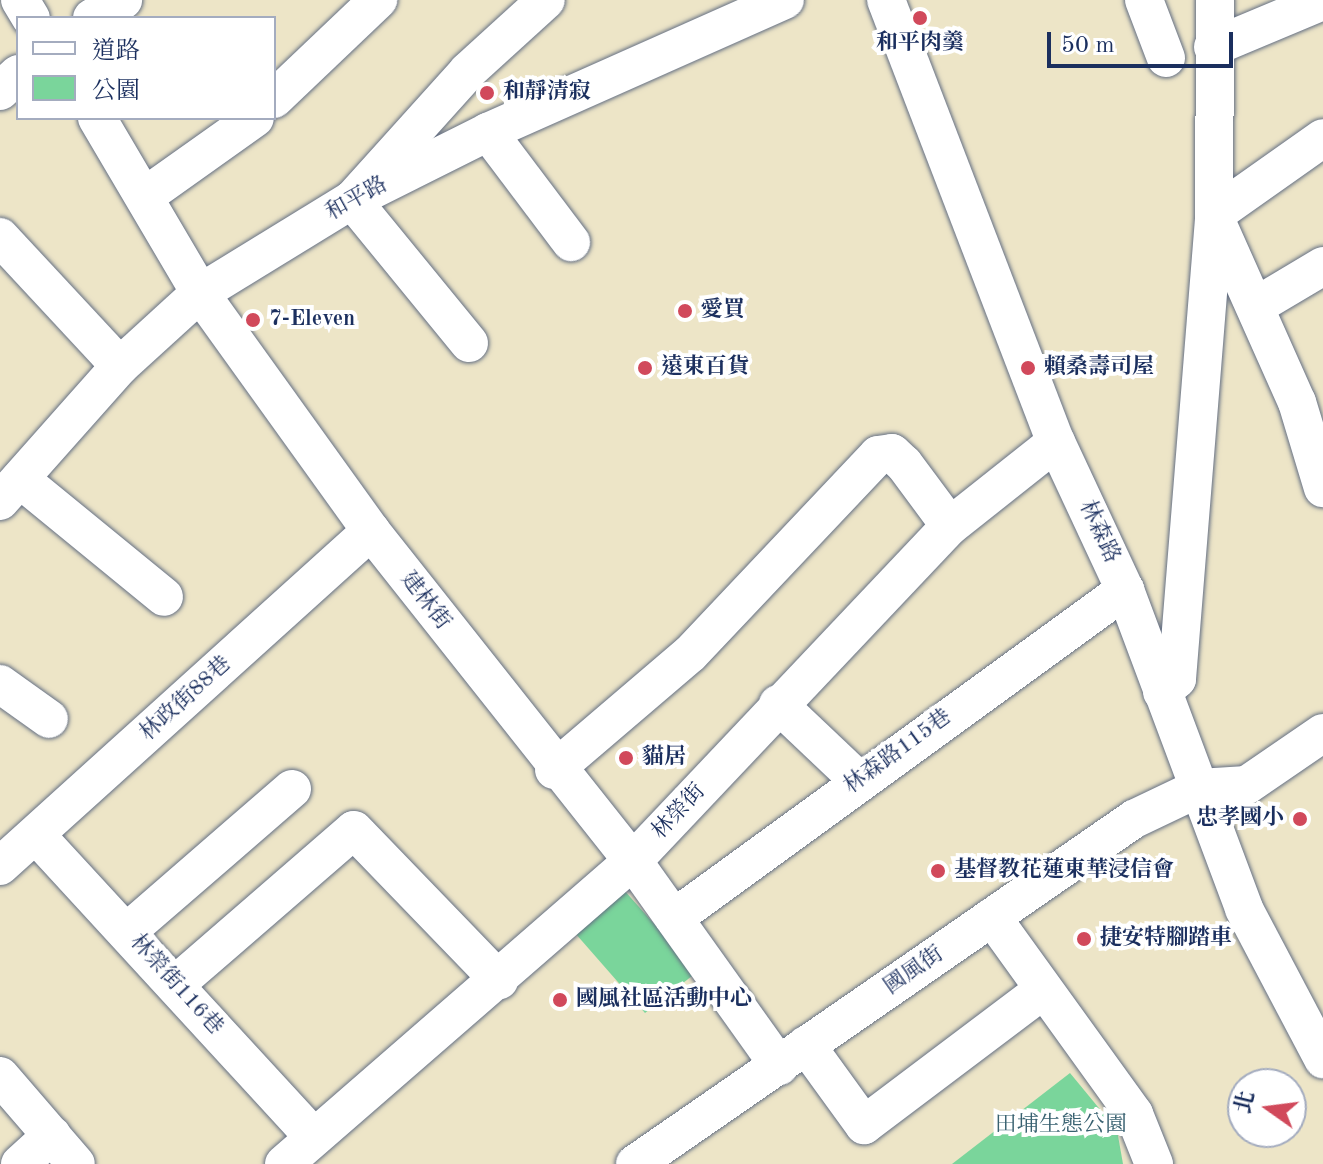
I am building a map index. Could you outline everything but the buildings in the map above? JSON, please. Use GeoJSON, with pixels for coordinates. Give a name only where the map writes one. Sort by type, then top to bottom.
{"type":"FeatureCollection","features":[{"type":"Feature","properties":{"kind":"street"},"geometry":{"type":"LineString","coordinates":[[276,97],[378,0]]}},
{"type":"Feature","properties":{"kind":"street"},"geometry":{"type":"LineString","coordinates":[[469,343],[352,200],[468,71],[546,0]]}},
{"type":"Feature","properties":{"kind":"street","name":"和平路"},"geometry":{"type":"LineString","coordinates":[[10,490],[120,366],[200,293],[352,200],[488,132],[785,0]]}},
{"type":"Feature","properties":{"kind":"street","name":"林森路"},"geometry":{"type":"LineString","coordinates":[[886,0],[1056,442],[1125,590],[1244,909],[1323,1059]]}},
{"type":"Feature","properties":{"kind":"street"},"geometry":{"type":"LineString","coordinates":[[1144,0],[1166,58]]}},
{"type":"Feature","properties":{"kind":"street"},"geometry":{"type":"LineString","coordinates":[[1162,692],[1177,679],[1214,215],[1215,0]]}},
{"type":"Feature","properties":{"kind":"street"},"geometry":{"type":"LineString","coordinates":[[1213,47],[1323,1]]}},
{"type":"Feature","properties":{"kind":"street"},"geometry":{"type":"LineString","coordinates":[[0,91],[16,76]]}},
{"type":"Feature","properties":{"kind":"street","name":"建林街"},"geometry":{"type":"LineString","coordinates":[[98,120],[148,194],[200,293],[371,531],[554,770],[633,861],[674,918],[793,1056],[864,1125],[1042,991]]}},
{"type":"Feature","properties":{"kind":"street"},"geometry":{"type":"LineString","coordinates":[[148,194],[252,120]]}},
{"type":"Feature","properties":{"kind":"street"},"geometry":{"type":"LineString","coordinates":[[488,132],[571,242]]}},
{"type":"Feature","properties":{"kind":"street"},"geometry":{"type":"LineString","coordinates":[[1214,215],[1323,138]]}},
{"type":"Feature","properties":{"kind":"street"},"geometry":{"type":"LineString","coordinates":[[1214,215],[1256,306],[1310,395],[1323,488]]}},
{"type":"Feature","properties":{"kind":"street"},"geometry":{"type":"LineString","coordinates":[[0,237],[120,366]]}},
{"type":"Feature","properties":{"kind":"street"},"geometry":{"type":"LineString","coordinates":[[1256,306],[1323,266]]}},
{"type":"Feature","properties":{"kind":"street","name":"林榮街"},"geometry":{"type":"LineString","coordinates":[[284,1164],[633,861],[778,704],[950,526],[1056,442]]}},
{"type":"Feature","properties":{"kind":"street"},"geometry":{"type":"LineString","coordinates":[[554,770],[690,654],[878,455],[892,453],[904,464],[950,526]]}},
{"type":"Feature","properties":{"kind":"street"},"geometry":{"type":"LineString","coordinates":[[10,490],[164,597]]}},
{"type":"Feature","properties":{"kind":"street","name":"林政街88巷"},"geometry":{"type":"LineString","coordinates":[[0,866],[371,531]]}},
{"type":"Feature","properties":{"kind":"street","name":"林森路115巷"},"geometry":{"type":"LineString","coordinates":[[674,918],[858,780],[1125,590]]}},
{"type":"Feature","properties":{"kind":"street"},"geometry":{"type":"LineString","coordinates":[[0,684],[49,719]]}},
{"type":"Feature","properties":{"kind":"street"},"geometry":{"type":"LineString","coordinates":[[778,704],[858,780]]}},
{"type":"Feature","properties":{"kind":"street"},"geometry":{"type":"LineString","coordinates":[[1199,788],[1247,785],[1323,733]]}},
{"type":"Feature","properties":{"kind":"street","name":"國風街"},"geometry":{"type":"LineString","coordinates":[[635,1164],[1134,819],[1199,788]]}},
{"type":"Feature","properties":{"kind":"street"},"geometry":{"type":"LineString","coordinates":[[128,931],[292,789]]}},
{"type":"Feature","properties":{"kind":"street"},"geometry":{"type":"LineString","coordinates":[[176,984],[354,830],[499,980]]}},
{"type":"Feature","properties":{"kind":"street","name":"林榮街116巷"},"geometry":{"type":"LineString","coordinates":[[36,835],[128,931],[314,1137]]}},
{"type":"Feature","properties":{"kind":"street"},"geometry":{"type":"LineString","coordinates":[[992,917],[1042,991],[1134,1114],[1154,1164]]}},
{"type":"Feature","properties":{"kind":"street"},"geometry":{"type":"LineString","coordinates":[[0,1076],[64,1150],[20,1164]]}},
{"type":"Feature","properties":{"kind":"green space"},"geometry":{"type":"Polygon","coordinates":[[[623,889],[697,972],[645,1013],[575,933],[623,889]]]}},
{"type":"Feature","properties":{"kind":"green space","name":"田埔生態公園"},"geometry":{"type":"Polygon","coordinates":[[[1070,1073],[1117,1130],[1123,1164],[952,1164],[1070,1073]]]}},
{"type":"Feature","properties":{"kind":"place","name":"和平肉羹"},"geometry":{"type":"Point","coordinates":[920,18]}},
{"type":"Feature","properties":{"kind":"place","name":"和靜清寂"},"geometry":{"type":"Point","coordinates":[487,93]}},
{"type":"Feature","properties":{"kind":"place","name":"愛買"},"geometry":{"type":"Point","coordinates":[685,311]}},
{"type":"Feature","properties":{"kind":"place","name":"7-Eleven"},"geometry":{"type":"Point","coordinates":[253,320]}},
{"type":"Feature","properties":{"kind":"place","name":"遠東百貨"},"geometry":{"type":"Point","coordinates":[645,368]}},
{"type":"Feature","properties":{"kind":"place","name":"賴桑壽司屋"},"geometry":{"type":"Point","coordinates":[1028,368]}},
{"type":"Feature","properties":{"kind":"place","name":"貓居"},"geometry":{"type":"Point","coordinates":[626,758]}},
{"type":"Feature","properties":{"kind":"place","name":"忠孝國小"},"geometry":{"type":"Point","coordinates":[1300,819]}},
{"type":"Feature","properties":{"kind":"place","name":"基督教花蓮東華浸信會"},"geometry":{"type":"Point","coordinates":[938,871]}},
{"type":"Feature","properties":{"kind":"place","name":"捷安特腳踏車"},"geometry":{"type":"Point","coordinates":[1084,939]}},
{"type":"Feature","properties":{"kind":"place","name":"國風社區活動中心"},"geometry":{"type":"Point","coordinates":[560,1000]}}]}
